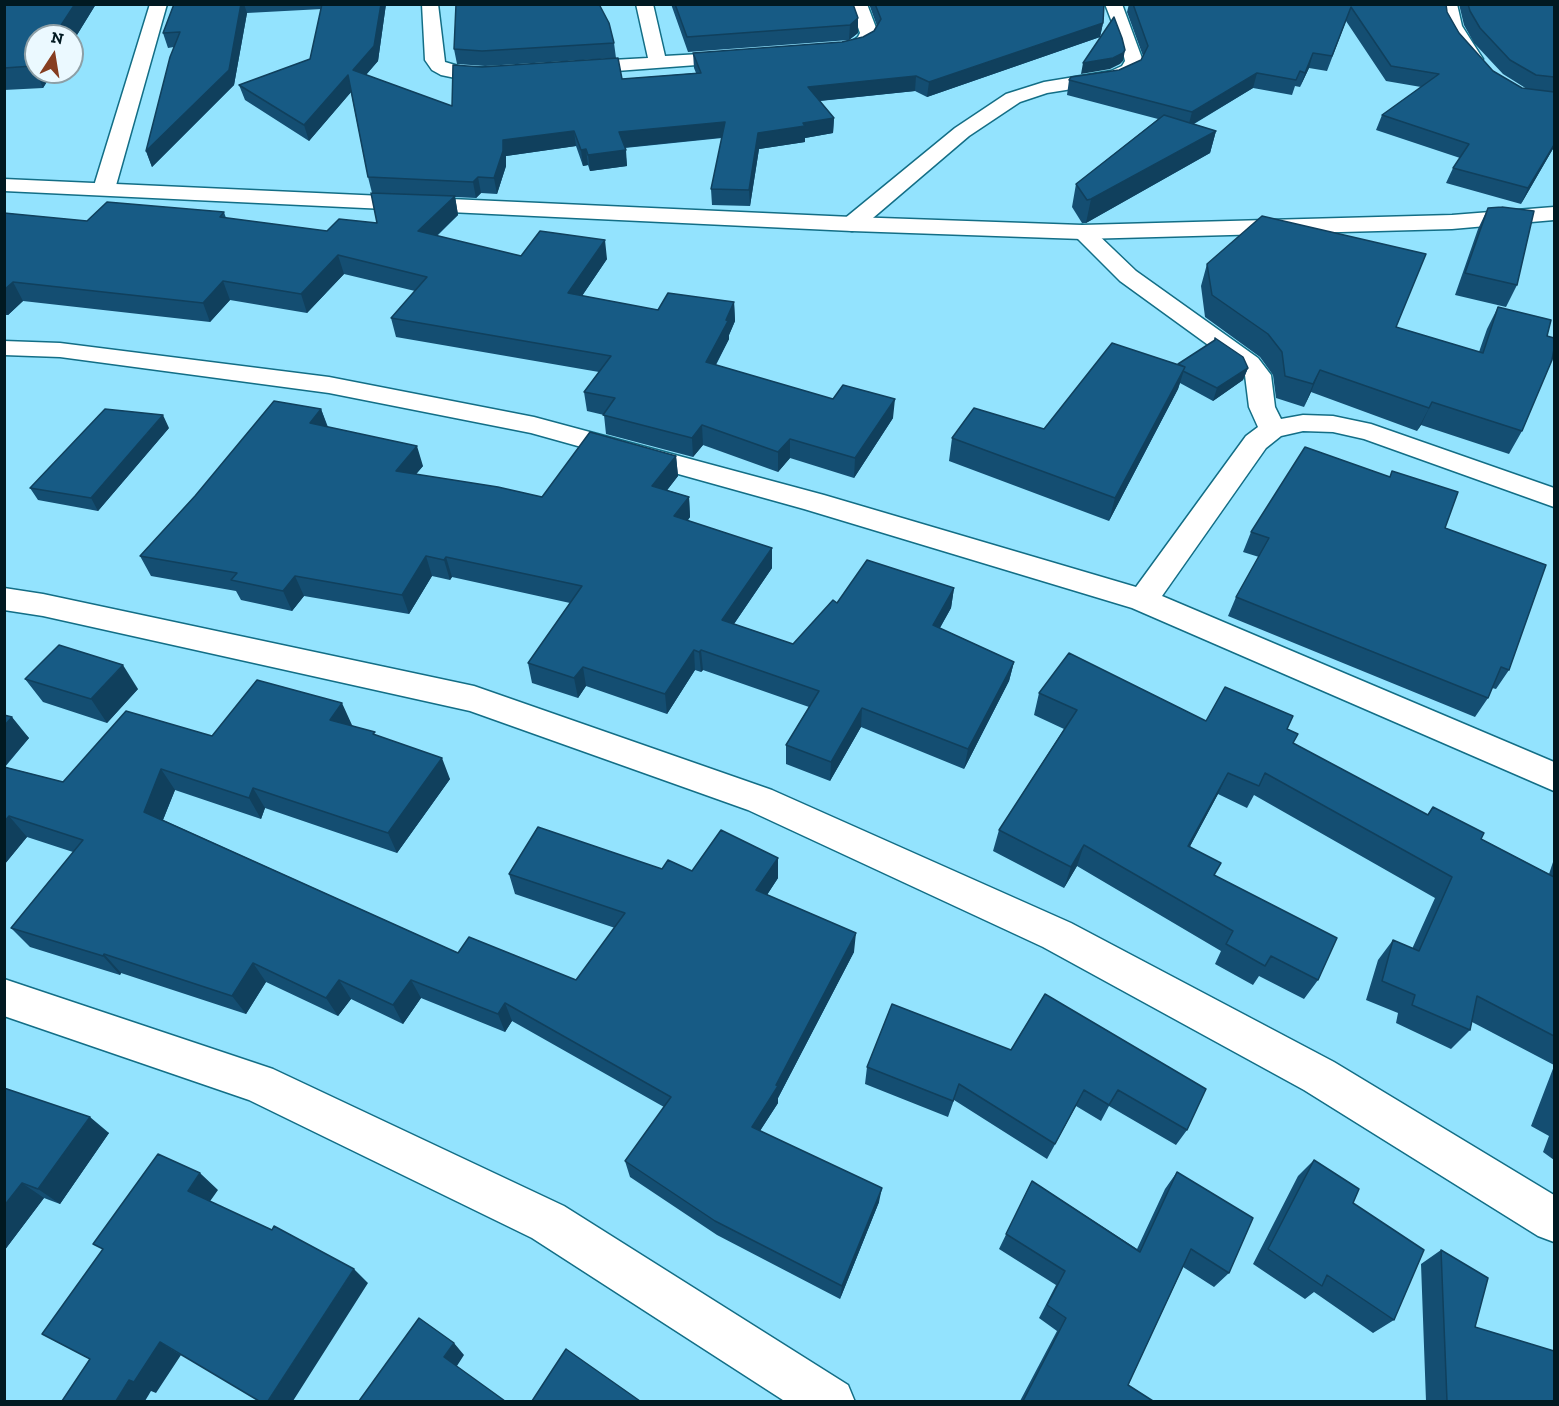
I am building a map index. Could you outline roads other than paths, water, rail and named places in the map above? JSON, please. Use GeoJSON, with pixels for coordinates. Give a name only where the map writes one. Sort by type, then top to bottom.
{"type":"FeatureCollection","features":[{"type":"Feature","properties":{"kind":"street"},"geometry":{"type":"LineString","coordinates":[[430,4],[434,60],[438,66],[465,74],[520,72]]}},
{"type":"Feature","properties":{"kind":"street"},"geometry":{"type":"LineString","coordinates":[[644,4],[658,63]]}},
{"type":"Feature","properties":{"kind":"street"},"geometry":{"type":"LineString","coordinates":[[807,52],[842,50],[866,40],[869,33],[858,4]]}},
{"type":"Feature","properties":{"kind":"street"},"geometry":{"type":"LineString","coordinates":[[852,224],[962,132],[1013,98],[1044,88],[1116,76],[1129,70],[1134,62],[1131,48],[1113,4]]}},
{"type":"Feature","properties":{"kind":"street"},"geometry":{"type":"LineString","coordinates":[[1448,4],[1453,26],[1464,46],[1488,74]]}},
{"type":"Feature","properties":{"kind":"street"},"geometry":{"type":"LineString","coordinates":[[104,189],[164,5]]}},
{"type":"Feature","properties":{"kind":"street"},"geometry":{"type":"LineString","coordinates":[[554,69],[750,56]]}},
{"type":"Feature","properties":{"kind":"street"},"geometry":{"type":"LineString","coordinates":[[4,185],[852,224],[1082,232],[1158,232],[1440,222],[1554,214]]}},
{"type":"Feature","properties":{"kind":"street"},"geometry":{"type":"LineString","coordinates":[[1082,232],[1128,276],[1249,363],[1258,375],[1262,407],[1272,429]]}},
{"type":"Feature","properties":{"kind":"street"},"geometry":{"type":"LineString","coordinates":[[4,348],[60,350],[329,386],[534,425],[814,502],[1143,600],[1554,777]]}},
{"type":"Feature","properties":{"kind":"street"},"geometry":{"type":"LineString","coordinates":[[1143,600],[1256,442],[1272,429],[1304,423],[1333,424],[1371,432],[1554,498]]}},
{"type":"Feature","properties":{"kind":"street"},"geometry":{"type":"LineString","coordinates":[[4,600],[43,605],[474,699],[760,800],[1057,935],[1319,1077],[1554,1220]]}},
{"type":"Feature","properties":{"kind":"street"},"geometry":{"type":"LineString","coordinates":[[4,997],[258,1083],[537,1217],[831,1401]]}}]}
